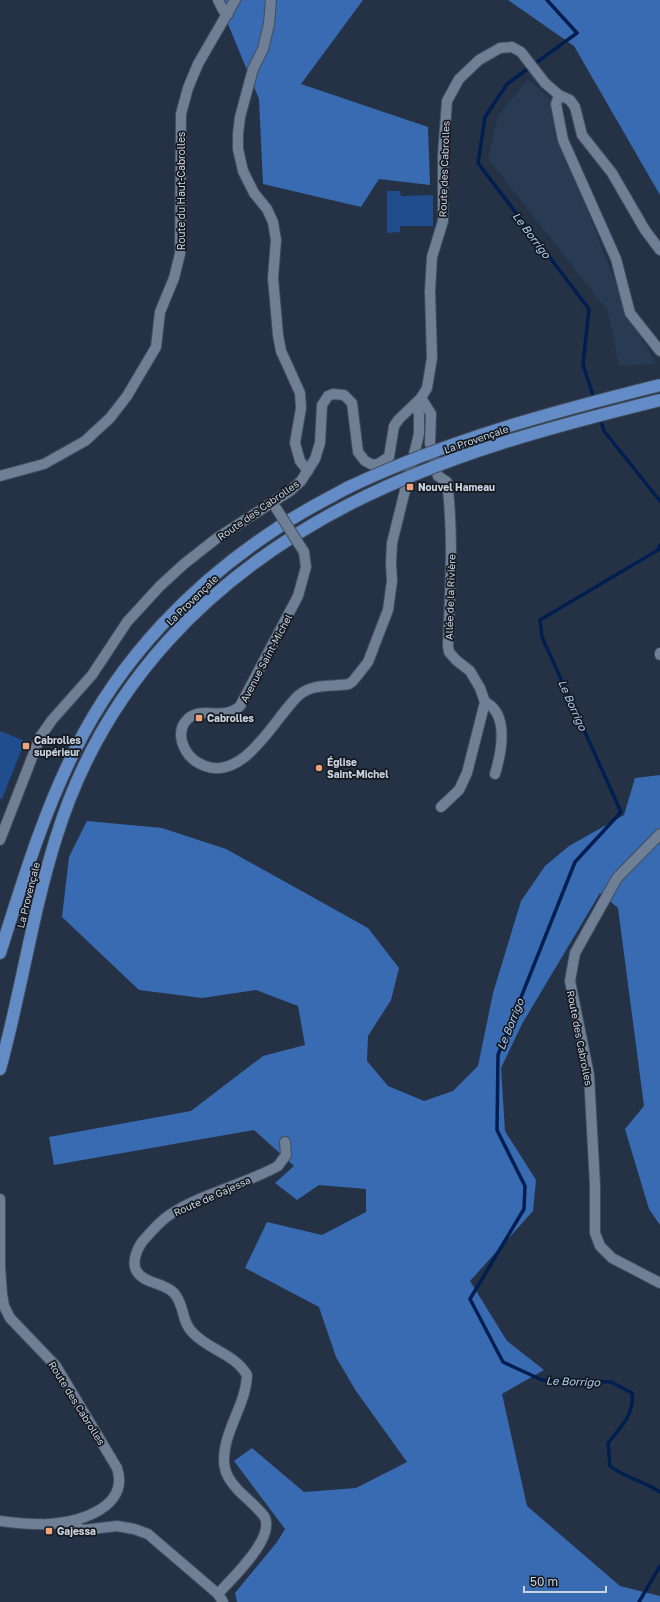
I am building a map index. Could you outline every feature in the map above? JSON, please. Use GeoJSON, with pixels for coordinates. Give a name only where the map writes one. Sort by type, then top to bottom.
{"type":"FeatureCollection","features":[{"type":"Feature","properties":{"kind":"highway","name":"La Provençale"},"geometry":{"type":"LineString","coordinates":[[0,953],[38,836],[66,769],[93,716],[125,669],[172,614],[214,574],[276,528],[350,486],[426,453],[512,424],[660,385]]}},
{"type":"Feature","properties":{"kind":"highway","name":"La Provençale"},"geometry":{"type":"LineString","coordinates":[[0,1069],[20,989],[40,897],[56,836],[80,775],[110,718],[134,682],[161,648],[212,596],[247,568],[281,544],[350,504],[400,480],[477,451],[557,427],[660,400]]}},
{"type":"Feature","properties":{"kind":"street"},"geometry":{"type":"LineString","coordinates":[[218,0],[223,10],[228,14]]}},
{"type":"Feature","properties":{"kind":"street","name":"Route du Haut-Cabrolles"},"geometry":{"type":"LineString","coordinates":[[0,476],[44,464],[85,441],[110,418],[127,396],[156,347],[160,312],[174,278],[180,254],[181,114],[188,88],[198,64],[235,0]]}},
{"type":"Feature","properties":{"kind":"street"},"geometry":{"type":"LineString","coordinates":[[271,0],[269,24],[263,49],[254,69],[240,117],[238,149],[243,171],[254,193],[267,208],[274,222],[276,240],[273,278],[278,335],[281,351],[300,393],[301,408],[295,443],[300,462],[308,470]]}},
{"type":"Feature","properties":{"kind":"street","name":"Route des Cabrolles"},"geometry":{"type":"LineString","coordinates":[[0,840],[40,737],[67,701],[96,670],[128,622],[160,586],[189,560],[235,526],[274,505],[301,481],[315,459],[320,443],[322,405],[328,396],[339,394],[349,398],[353,407],[358,452],[365,461],[378,464],[389,457],[394,426],[398,419],[418,401],[427,388],[432,358],[430,291],[432,257],[443,221],[443,156],[448,101],[459,79],[479,60],[500,48],[512,47],[521,52],[545,82],[559,95],[570,100],[575,107],[582,135],[612,173],[645,230],[660,250]]}},
{"type":"Feature","properties":{"kind":"street"},"geometry":{"type":"LineString","coordinates":[[559,95],[556,104],[563,140],[616,259],[630,313],[660,351]]}},
{"type":"Feature","properties":{"kind":"street","name":"Allée de la Rivière"},"geometry":{"type":"LineString","coordinates":[[418,401],[431,414],[430,443],[438,476],[447,482],[452,547],[449,652],[456,660],[470,671],[480,688],[485,702],[491,705],[499,719],[502,738],[500,756],[495,774]]}},
{"type":"Feature","properties":{"kind":"street","name":"Avenue Saint-Michel"},"geometry":{"type":"LineString","coordinates":[[274,505],[304,552],[306,567],[298,596],[240,706],[228,714],[201,713],[192,716],[185,722],[182,730],[182,743],[188,755],[202,765],[217,768],[238,762],[255,748],[300,695],[320,686],[349,684],[368,662],[388,610],[392,581],[392,543],[419,434],[420,414],[418,401]]}},
{"type":"Feature","properties":{"kind":"street"},"geometry":{"type":"LineString","coordinates":[[441,807],[459,790],[468,773],[485,702]]}},
{"type":"Feature","properties":{"kind":"street","name":"Route des Cabrolles"},"geometry":{"type":"LineString","coordinates":[[660,834],[617,878],[575,953],[570,981],[589,1075],[595,1233],[600,1246],[612,1258],[660,1283]]}},
{"type":"Feature","properties":{"kind":"street","name":"Route de Gajessa"},"geometry":{"type":"LineString","coordinates":[[220,1598],[254,1553],[264,1538],[267,1529],[264,1517],[231,1482],[226,1473],[224,1460],[228,1436],[244,1399],[247,1375],[238,1362],[198,1338],[189,1330],[185,1322],[181,1304],[173,1292],[140,1276],[135,1268],[135,1259],[138,1247],[167,1216],[183,1207],[278,1166],[286,1155],[285,1142]]}},
{"type":"Feature","properties":{"kind":"street","name":"Route des Cabrolles"},"geometry":{"type":"LineString","coordinates":[[0,1199],[0,1266],[4,1306],[10,1318],[56,1366],[117,1468],[121,1479],[116,1497],[108,1505],[89,1516],[50,1524],[0,1521]]}},
{"type":"Feature","properties":{"kind":"street"},"geometry":{"type":"LineString","coordinates":[[74,1520],[77,1527],[83,1530],[117,1526],[134,1529],[148,1534],[220,1598]]}},
{"type":"Feature","properties":{"kind":"shaded area"},"geometry":{"type":"Polygon","coordinates":[[[218,0],[363,0],[301,84],[428,127],[430,185],[379,179],[361,207],[263,184],[259,99],[218,0]]]}},
{"type":"Feature","properties":{"kind":"shaded area"},"geometry":{"type":"Polygon","coordinates":[[[508,0],[660,0],[660,195],[574,46],[508,0]]]}},
{"type":"Feature","properties":{"kind":"shaded area"},"geometry":{"type":"Polygon","coordinates":[[[528,79],[549,98],[588,212],[628,315],[656,364],[619,366],[608,311],[488,159],[498,116],[528,79]]]}},
{"type":"Feature","properties":{"kind":"shaded area"},"geometry":{"type":"Polygon","coordinates":[[[387,191],[400,191],[401,196],[433,195],[433,226],[400,226],[400,232],[387,233],[387,191]]]}},
{"type":"Feature","properties":{"kind":"shaded area"},"geometry":{"type":"Polygon","coordinates":[[[0,731],[25,741],[2,799],[0,798],[0,731]]]}},
{"type":"Feature","properties":{"kind":"shaded area"},"geometry":{"type":"Polygon","coordinates":[[[660,775],[660,1225],[649,1209],[625,1129],[644,1106],[618,908],[600,893],[522,1024],[501,1068],[505,1131],[536,1180],[533,1211],[470,1281],[507,1341],[544,1370],[502,1394],[527,1506],[620,1586],[660,1596],[660,1602],[237,1602],[235,1593],[277,1542],[285,1529],[234,1461],[252,1448],[304,1492],[356,1488],[407,1462],[356,1391],[336,1357],[319,1307],[245,1268],[267,1222],[322,1235],[366,1212],[366,1189],[319,1185],[297,1200],[275,1183],[294,1166],[254,1130],[54,1165],[49,1137],[191,1111],[263,1056],[305,1045],[298,1006],[256,990],[202,998],[139,990],[62,917],[69,857],[87,821],[162,828],[226,849],[368,928],[399,968],[391,1000],[368,1036],[367,1061],[388,1086],[424,1101],[453,1091],[478,1066],[493,993],[521,901],[545,866],[569,846],[624,815],[635,778],[660,775]]]}},
{"type":"Feature","properties":{"kind":"waterway","name":"Le Borrigo"},"geometry":{"type":"LineString","coordinates":[[547,0],[577,33],[507,84],[485,117],[478,163],[589,309],[583,364],[604,431],[660,501]]}},
{"type":"Feature","properties":{"kind":"waterway","name":"Le Borrigo"},"geometry":{"type":"LineString","coordinates":[[660,545],[658,550],[540,620],[542,637],[621,812],[575,862],[498,1055],[497,1130],[525,1186],[524,1209],[470,1299],[503,1362],[542,1380],[611,1382],[632,1393],[629,1414],[622,1426],[608,1443],[610,1466],[622,1474],[660,1492]]}},
{"type":"Feature","properties":{"kind":"waterway","name":"Le Borrigo"},"geometry":{"type":"LineString","coordinates":[[639,1602],[660,1566]]}},
{"type":"Feature","properties":{"kind":"place","name":"Nouvel Hameau"},"geometry":{"type":"Point","coordinates":[410,487]}},
{"type":"Feature","properties":{"kind":"place","name":"Cabrolles"},"geometry":{"type":"Point","coordinates":[199,718]}},
{"type":"Feature","properties":{"kind":"place","name":"Cabrolles supérieur"},"geometry":{"type":"Point","coordinates":[26,746]}},
{"type":"Feature","properties":{"kind":"place","name":"Église Saint-Michel"},"geometry":{"type":"Point","coordinates":[319,768]}},
{"type":"Feature","properties":{"kind":"place","name":"Gajessa"},"geometry":{"type":"Point","coordinates":[49,1531]}}]}
